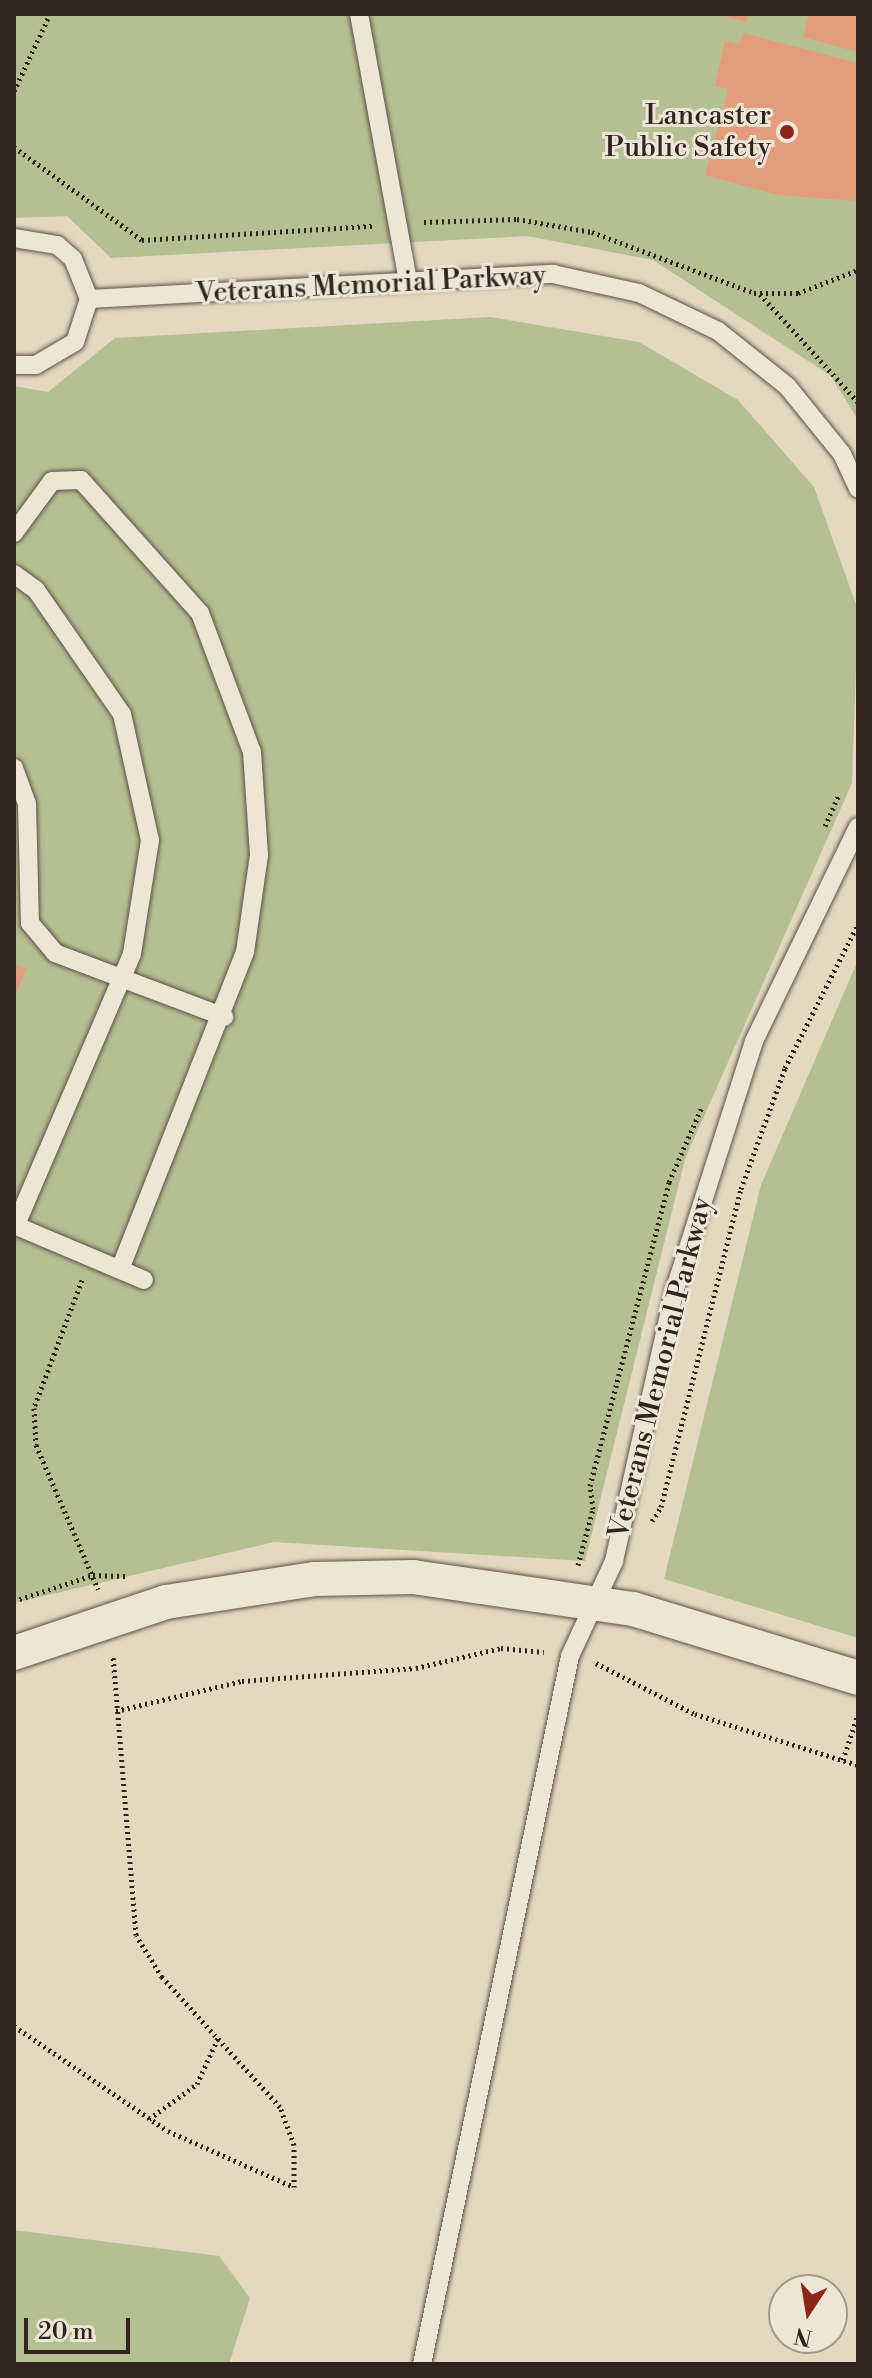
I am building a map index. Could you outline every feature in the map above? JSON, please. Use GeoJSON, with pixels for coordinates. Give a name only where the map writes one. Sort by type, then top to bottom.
{"type":"FeatureCollection","features":[{"type":"Feature","properties":{"kind":"street"},"geometry":{"type":"LineString","coordinates":[[14,1653],[166,1602],[315,1579],[427,1578],[595,1601],[858,1678]]}},
{"type":"Feature","properties":{"kind":"lane"},"geometry":{"type":"LineString","coordinates":[[359,14],[408,282]]}},
{"type":"Feature","properties":{"kind":"lane"},"geometry":{"type":"LineString","coordinates":[[14,238],[57,245],[79,268],[89,299],[75,342],[57,357],[14,365]]}},
{"type":"Feature","properties":{"kind":"lane","name":"Veterans Memorial Parkway"},"geometry":{"type":"LineString","coordinates":[[89,299],[553,274],[639,293],[718,331],[787,386],[842,454],[858,488]]}},
{"type":"Feature","properties":{"kind":"lane"},"geometry":{"type":"LineString","coordinates":[[14,533],[52,481],[81,480],[200,613],[252,752],[259,855],[245,952],[224,1017],[120,1269]]}},
{"type":"Feature","properties":{"kind":"lane"},"geometry":{"type":"LineString","coordinates":[[14,574],[36,590],[122,714],[150,840],[132,954],[15,1225],[144,1280]]}},
{"type":"Feature","properties":{"kind":"lane"},"geometry":{"type":"LineString","coordinates":[[14,768],[27,803],[30,923],[55,953],[119,984],[224,1017]]}},
{"type":"Feature","properties":{"kind":"lane","name":"Veterans Memorial Parkway"},"geometry":{"type":"LineString","coordinates":[[422,2364],[570,1656],[614,1561],[674,1292],[749,1055],[858,827]]}},
{"type":"Feature","properties":{"kind":"path"},"geometry":{"type":"LineString","coordinates":[[14,91],[50,14]]}},
{"type":"Feature","properties":{"kind":"path"},"geometry":{"type":"LineString","coordinates":[[759,293],[858,402]]}},
{"type":"Feature","properties":{"kind":"path"},"geometry":{"type":"LineString","coordinates":[[820,837],[839,794]]}},
{"type":"Feature","properties":{"kind":"path"},"geometry":{"type":"LineString","coordinates":[[648,1526],[661,1507],[741,1189],[785,1068],[858,924]]}},
{"type":"Feature","properties":{"kind":"path"},"geometry":{"type":"LineString","coordinates":[[566,1567],[579,1565],[593,1509],[590,1486],[669,1182],[707,1096]]}},
{"type":"Feature","properties":{"kind":"path"},"geometry":{"type":"LineString","coordinates":[[90,1257],[34,1408],[36,1445],[102,1601]]}},
{"type":"Feature","properties":{"kind":"path"},"geometry":{"type":"LineString","coordinates":[[14,1601],[93,1575],[139,1577]]}},
{"type":"Feature","properties":{"kind":"path"},"geometry":{"type":"LineString","coordinates":[[14,2026],[149,2119],[294,2187],[294,2145],[280,2107],[162,1977],[136,1935],[112,1638]]}},
{"type":"Feature","properties":{"kind":"path"},"geometry":{"type":"LineString","coordinates":[[116,1711],[242,1681],[416,1668],[491,1649],[570,1656],[611,1668],[695,1714],[858,1765]]}},
{"type":"Feature","properties":{"kind":"path"},"geometry":{"type":"LineString","coordinates":[[843,1760],[858,1714]]}},
{"type":"Feature","properties":{"kind":"path"},"geometry":{"type":"LineString","coordinates":[[149,2119],[197,2084],[218,2038]]}},
{"type":"Feature","properties":{"kind":"green space"},"geometry":{"type":"Polygon","coordinates":[[[14,14],[858,14],[858,420],[831,376],[653,260],[527,236],[111,258],[67,216],[14,218],[14,14]]]}},
{"type":"Feature","properties":{"kind":"green space"},"geometry":{"type":"Polygon","coordinates":[[[490,317],[639,342],[738,400],[814,487],[858,610],[852,783],[685,1159],[585,1561],[274,1542],[14,1603],[14,386],[48,392],[115,338],[490,317]]]}},
{"type":"Feature","properties":{"kind":"green space"},"geometry":{"type":"Polygon","coordinates":[[[858,960],[858,1638],[664,1579],[761,1185],[858,960]]]}},
{"type":"Feature","properties":{"kind":"green space"},"geometry":{"type":"Polygon","coordinates":[[[14,2230],[219,2256],[250,2298],[229,2364],[14,2364],[14,2230]]]}},
{"type":"Feature","properties":{"kind":"building"},"geometry":{"type":"Polygon","coordinates":[[[717,14],[748,14],[746,22],[717,14]]]}},
{"type":"Feature","properties":{"kind":"building"},"geometry":{"type":"Polygon","coordinates":[[[809,14],[858,14],[858,52],[803,37],[809,14]]]}},
{"type":"Feature","properties":{"kind":"building","name":"Lancaster Public Safety"},"geometry":{"type":"Polygon","coordinates":[[[743,33],[858,63],[858,201],[778,195],[705,175],[728,89],[715,86],[725,41],[740,44],[743,33]]]}},
{"type":"Feature","properties":{"kind":"building"},"geometry":{"type":"Polygon","coordinates":[[[14,964],[26,969],[14,999],[14,964]]]}},
{"type":"Feature","properties":{"kind":"place","name":"Lancaster Public Safety"},"geometry":{"type":"Point","coordinates":[787,132]}}]}
